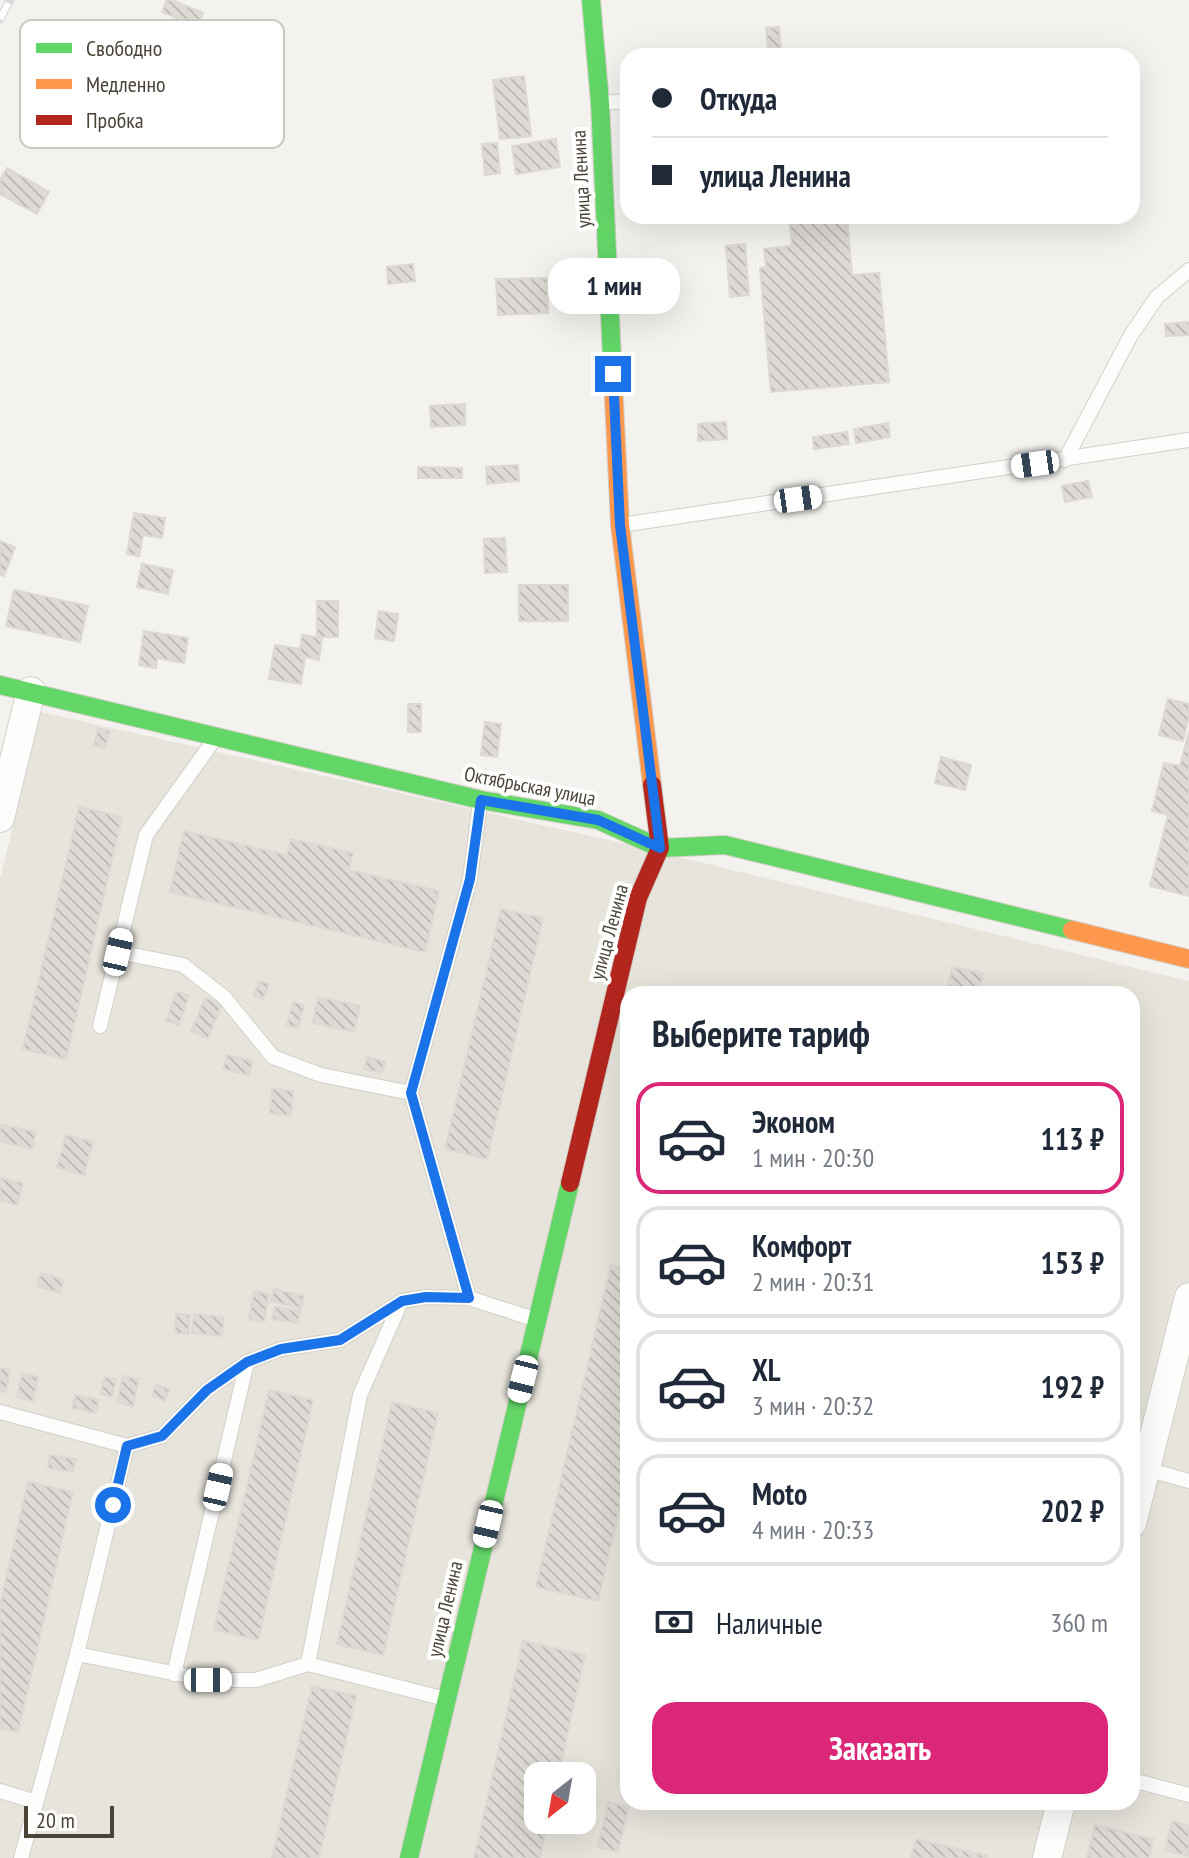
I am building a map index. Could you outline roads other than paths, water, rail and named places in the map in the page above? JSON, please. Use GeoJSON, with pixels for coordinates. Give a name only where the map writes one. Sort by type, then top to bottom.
{"type":"FeatureCollection","features":[{"type":"Feature","properties":{"kind":"street","name":"улица Ленина"},"geometry":{"type":"LineString","coordinates":[[409,1858],[638,898],[660,848],[620,525],[600,103],[591,0]]}},
{"type":"Feature","properties":{"kind":"street","name":"Октябрьская улица"},"geometry":{"type":"LineString","coordinates":[[0,685],[481,800],[598,820],[660,848],[725,845],[1189,959]]}},
{"type":"Feature","properties":{"kind":"street"},"geometry":{"type":"LineString","coordinates":[[0,818],[31,691]]}},
{"type":"Feature","properties":{"kind":"street"},"geometry":{"type":"LineString","coordinates":[[1140,1492],[1189,1297]]}},
{"type":"Feature","properties":{"kind":"street"},"geometry":{"type":"LineString","coordinates":[[1047,1858],[1059,1810]]}},
{"type":"Feature","properties":{"kind":"lane"},"geometry":{"type":"LineString","coordinates":[[600,103],[620,102]]}},
{"type":"Feature","properties":{"kind":"lane"},"geometry":{"type":"LineString","coordinates":[[1065,460],[1131,335],[1157,297],[1189,270]]}},
{"type":"Feature","properties":{"kind":"lane"},"geometry":{"type":"LineString","coordinates":[[620,525],[1189,440]]}},
{"type":"Feature","properties":{"kind":"lane"},"geometry":{"type":"LineString","coordinates":[[100,1026],[146,835],[216,736]]}},
{"type":"Feature","properties":{"kind":"lane"},"geometry":{"type":"LineString","coordinates":[[469,1298],[411,1093],[470,879],[481,800]]}},
{"type":"Feature","properties":{"kind":"lane"},"geometry":{"type":"LineString","coordinates":[[118,952],[183,965],[224,997],[273,1057],[321,1075],[411,1093]]}},
{"type":"Feature","properties":{"kind":"lane"},"geometry":{"type":"LineString","coordinates":[[0,1412],[127,1446],[162,1436],[207,1390],[247,1362],[281,1349],[340,1340],[402,1301],[426,1297],[469,1298],[537,1320]]}},
{"type":"Feature","properties":{"kind":"lane"},"geometry":{"type":"LineString","coordinates":[[308,1664],[360,1395],[402,1301]]}},
{"type":"Feature","properties":{"kind":"lane"},"geometry":{"type":"LineString","coordinates":[[174,1674],[247,1362]]}},
{"type":"Feature","properties":{"kind":"lane"},"geometry":{"type":"LineString","coordinates":[[21,1858],[77,1654],[127,1446]]}},
{"type":"Feature","properties":{"kind":"lane"},"geometry":{"type":"LineString","coordinates":[[1146,1469],[1189,1481]]}},
{"type":"Feature","properties":{"kind":"lane"},"geometry":{"type":"LineString","coordinates":[[77,1654],[208,1680],[256,1680],[308,1664],[447,1699]]}},
{"type":"Feature","properties":{"kind":"lane"},"geometry":{"type":"LineString","coordinates":[[1140,1782],[1189,1795]]}},
{"type":"Feature","properties":{"kind":"lane"},"geometry":{"type":"LineString","coordinates":[[0,1791],[36,1802]]}},
{"type":"Feature","properties":{"kind":"railway"},"geometry":{"type":"LineString","coordinates":[[0,19],[10,0]]}}]}
